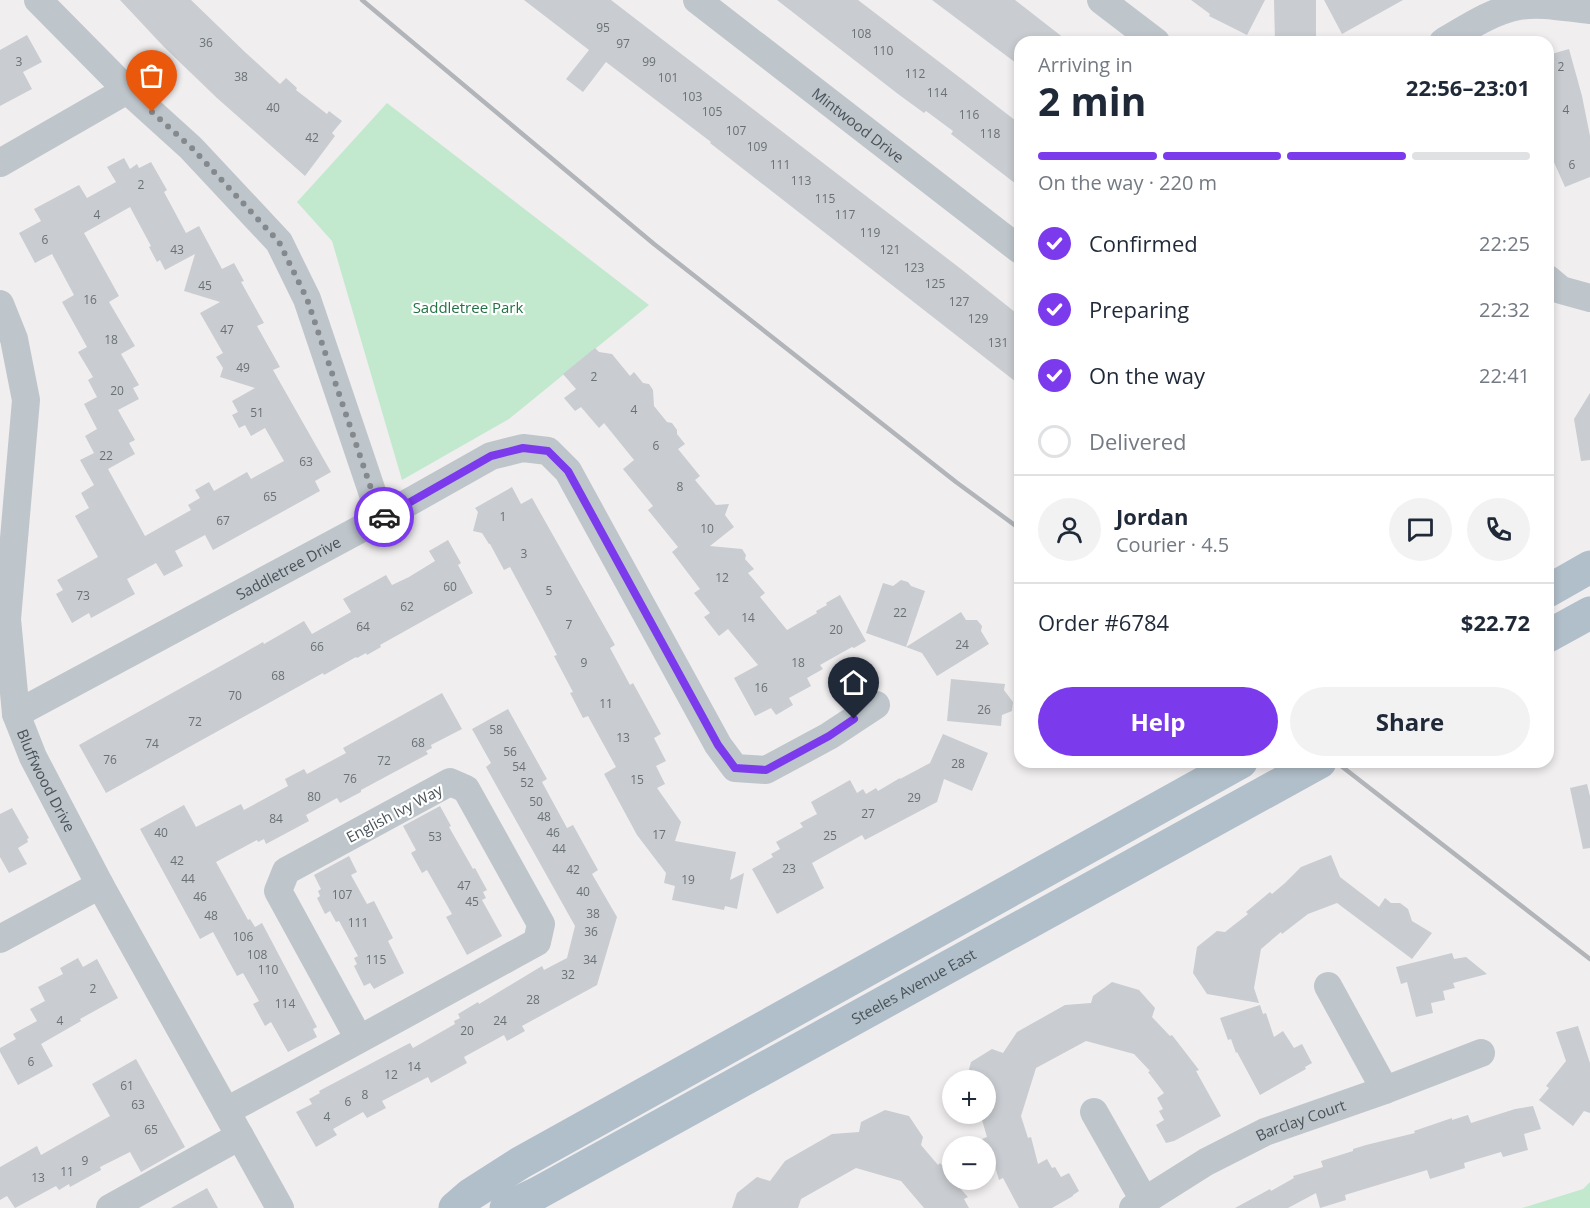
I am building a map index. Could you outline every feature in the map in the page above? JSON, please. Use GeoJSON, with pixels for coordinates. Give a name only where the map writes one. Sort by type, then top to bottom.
{"type":"FeatureCollection","features":[{"type":"Feature","properties":{"kind":"main road"},"geometry":{"type":"LineString","coordinates":[[1554,588],[1590,567]]}},
{"type":"Feature","properties":{"kind":"main road"},"geometry":{"type":"LineString","coordinates":[[1554,633],[1590,613]]}},
{"type":"Feature","properties":{"kind":"main road"},"geometry":{"type":"LineString","coordinates":[[455,1208],[520,1163],[1229,768]]}},
{"type":"Feature","properties":{"kind":"main road","name":"Steeles Avenue East"},"geometry":{"type":"LineString","coordinates":[[506,1208],[538,1193],[1309,768]]}},
{"type":"Feature","properties":{"kind":"street"},"geometry":{"type":"LineString","coordinates":[[38,0],[127,90],[192,148],[279,242],[307,299],[381,518]]}},
{"type":"Feature","properties":{"kind":"street","name":"Mintwood Drive"},"geometry":{"type":"LineString","coordinates":[[697,0],[1014,245]]}},
{"type":"Feature","properties":{"kind":"street"},"geometry":{"type":"LineString","coordinates":[[1101,0],[1148,36]]}},
{"type":"Feature","properties":{"kind":"street"},"geometry":{"type":"LineString","coordinates":[[1453,36],[1475,23],[1521,6],[1544,5],[1590,10]]}},
{"type":"Feature","properties":{"kind":"street"},"geometry":{"type":"LineString","coordinates":[[0,163],[127,90]]}},
{"type":"Feature","properties":{"kind":"street"},"geometry":{"type":"LineString","coordinates":[[1554,284],[1561,290],[1590,298]]}},
{"type":"Feature","properties":{"kind":"street","name":"Bluffwood Drive"},"geometry":{"type":"LineString","coordinates":[[0,304],[14,339],[26,400],[7,619],[16,714],[33,757],[100,885],[280,1208]]}},
{"type":"Feature","properties":{"kind":"street","name":"Saddletree Drive"},"geometry":{"type":"LineString","coordinates":[[16,714],[381,518],[491,456],[523,448],[548,451],[568,471],[718,745],[735,768],[766,770],[829,736],[876,705]]}},
{"type":"Feature","properties":{"kind":"street","name":"English Ivy Way"},"geometry":{"type":"LineString","coordinates":[[226,1111],[359,1039],[537,942],[541,924],[466,789],[450,782],[286,871],[278,891],[359,1039]]}},
{"type":"Feature","properties":{"kind":"street"},"geometry":{"type":"LineString","coordinates":[[0,939],[100,885]]}},
{"type":"Feature","properties":{"kind":"street"},"geometry":{"type":"LineString","coordinates":[[1328,986],[1385,1090]]}},
{"type":"Feature","properties":{"kind":"street","name":"Barclay Court"},"geometry":{"type":"LineString","coordinates":[[1139,1205],[1206,1162],[1265,1132],[1385,1090],[1480,1053]]}},
{"type":"Feature","properties":{"kind":"street"},"geometry":{"type":"LineString","coordinates":[[1094,1112],[1139,1205]]}},
{"type":"Feature","properties":{"kind":"street"},"geometry":{"type":"LineString","coordinates":[[110,1208],[240,1136]]}},
{"type":"Feature","properties":{"kind":"green space","name":"Saddletree Park"},"geometry":{"type":"Polygon","coordinates":[[[387,103],[649,305],[509,419],[402,480],[332,241],[297,202],[387,103]]]}},
{"type":"Feature","properties":{"kind":"green space"},"geometry":{"type":"Polygon","coordinates":[[[1590,1182],[1590,1208],[1522,1208],[1583,1189],[1590,1182]]]}},
{"type":"Feature","properties":{"kind":"building"},"geometry":{"type":"Polygon","coordinates":[[[120,0],[191,0],[280,84],[286,78],[297,88],[296,90],[327,114],[329,111],[342,121],[332,133],[335,136],[305,176],[217,98],[120,0]]]}},
{"type":"Feature","properties":{"kind":"building"},"geometry":{"type":"Polygon","coordinates":[[[524,0],[611,0],[961,269],[1014,311],[1014,380],[606,62],[583,92],[566,79],[589,50],[524,0]]]}},
{"type":"Feature","properties":{"kind":"building"},"geometry":{"type":"Polygon","coordinates":[[[777,0],[858,0],[963,80],[1014,119],[1014,182],[951,134],[953,131],[898,94],[777,0]]]}},
{"type":"Feature","properties":{"kind":"building"},"geometry":{"type":"Polygon","coordinates":[[[932,0],[1015,0],[1061,36],[1014,36],[1014,62],[932,0]]]}},
{"type":"Feature","properties":{"kind":"building"},"geometry":{"type":"Polygon","coordinates":[[[1191,0],[1265,0],[1247,35],[1209,16],[1210,14],[1191,0]]]}},
{"type":"Feature","properties":{"kind":"building"},"geometry":{"type":"Polygon","coordinates":[[[1274,0],[1316,0],[1316,36],[1275,36],[1274,0]]]}},
{"type":"Feature","properties":{"kind":"building"},"geometry":{"type":"Polygon","coordinates":[[[1324,0],[1403,0],[1342,34],[1324,0]]]}},
{"type":"Feature","properties":{"kind":"building"},"geometry":{"type":"Polygon","coordinates":[[[27,35],[42,62],[23,72],[32,89],[0,106],[0,50],[27,35]]]}},
{"type":"Feature","properties":{"kind":"building"},"geometry":{"type":"Polygon","coordinates":[[[1569,49],[1590,136],[1590,177],[1565,187],[1554,162],[1554,53],[1569,49]]]}},
{"type":"Feature","properties":{"kind":"building"},"geometry":{"type":"Polygon","coordinates":[[[124,158],[130,169],[137,164],[139,168],[151,162],[167,190],[164,192],[186,233],[199,226],[222,269],[234,263],[244,281],[241,282],[264,323],[257,326],[280,367],[273,370],[331,472],[315,481],[320,491],[213,550],[205,535],[175,551],[183,566],[164,576],[156,563],[127,579],[135,594],[91,618],[89,613],[72,623],[56,594],[63,590],[57,580],[98,557],[75,516],[89,508],[81,493],[94,485],[80,460],[94,453],[85,436],[97,429],[84,404],[97,397],[88,380],[93,377],[78,352],[87,347],[62,302],[74,295],[52,254],[35,263],[19,233],[41,221],[34,209],[79,185],[87,198],[116,182],[107,167],[124,158]],[[130,207],[84,233],[119,296],[109,302],[135,346],[121,354],[139,385],[133,388],[139,399],[118,410],[135,440],[129,443],[135,454],[108,469],[145,536],[191,510],[188,505],[200,498],[195,490],[209,482],[214,491],[247,472],[251,479],[284,461],[265,428],[251,436],[245,425],[239,428],[232,415],[238,412],[232,401],[255,388],[220,377],[223,368],[216,357],[223,353],[200,313],[220,302],[184,291],[195,254],[165,270],[160,260],[157,262],[149,247],[151,246],[130,207]]]}},
{"type":"Feature","properties":{"kind":"building"},"geometry":{"type":"Polygon","coordinates":[[[595,348],[599,352],[612,354],[630,376],[634,372],[643,383],[649,384],[653,390],[654,406],[667,422],[672,423],[685,444],[678,449],[700,476],[695,480],[716,505],[729,504],[725,515],[734,527],[710,546],[742,549],[746,555],[745,559],[754,569],[748,573],[765,593],[760,597],[787,630],[817,613],[816,611],[827,605],[826,603],[840,595],[866,641],[820,665],[823,669],[807,678],[811,686],[789,698],[793,705],[776,715],[771,708],[755,716],[734,678],[758,665],[728,629],[719,636],[704,617],[710,613],[694,593],[700,589],[672,552],[678,547],[648,510],[653,506],[623,469],[634,460],[604,423],[599,428],[581,407],[575,411],[564,398],[576,389],[563,374],[595,348]]]}},
{"type":"Feature","properties":{"kind":"building"},"geometry":{"type":"Polygon","coordinates":[[[1590,393],[1590,460],[1581,461],[1574,419],[1590,393]]]}},
{"type":"Feature","properties":{"kind":"building"},"geometry":{"type":"Polygon","coordinates":[[[512,487],[521,504],[532,498],[615,645],[610,648],[630,685],[633,683],[661,734],[654,738],[666,761],[656,766],[665,784],[657,788],[681,822],[675,841],[736,852],[730,880],[744,873],[737,909],[725,906],[724,910],[672,900],[675,886],[664,883],[666,873],[637,835],[604,774],[616,767],[588,716],[583,718],[570,693],[573,692],[554,656],[557,655],[537,617],[510,567],[504,570],[482,533],[473,531],[478,512],[475,508],[512,487]]]}},
{"type":"Feature","properties":{"kind":"building"},"geometry":{"type":"Polygon","coordinates":[[[448,540],[461,563],[458,565],[473,593],[380,645],[381,647],[367,655],[366,653],[356,657],[324,675],[323,673],[106,793],[79,745],[304,621],[312,634],[351,612],[343,599],[386,575],[392,585],[409,577],[435,561],[429,551],[448,540]]]}},
{"type":"Feature","properties":{"kind":"building"},"geometry":{"type":"Polygon","coordinates":[[[901,580],[925,591],[906,647],[866,633],[883,583],[893,586],[901,580]]]}},
{"type":"Feature","properties":{"kind":"building"},"geometry":{"type":"Polygon","coordinates":[[[961,612],[966,620],[977,620],[989,644],[937,676],[922,653],[906,647],[961,612]]]}},
{"type":"Feature","properties":{"kind":"building"},"geometry":{"type":"Polygon","coordinates":[[[951,679],[1005,684],[1004,690],[1013,702],[1012,711],[1002,715],[1001,726],[947,721],[951,679]]]}},
{"type":"Feature","properties":{"kind":"building"},"geometry":{"type":"Polygon","coordinates":[[[442,693],[462,729],[431,745],[432,748],[426,751],[428,754],[361,792],[340,803],[337,798],[306,815],[309,821],[266,844],[264,839],[258,842],[257,840],[216,862],[248,920],[250,919],[255,927],[262,923],[317,1027],[313,1029],[317,1037],[288,1052],[271,1022],[265,1026],[253,1004],[259,1001],[243,973],[237,976],[213,932],[200,939],[140,829],[184,805],[196,827],[241,804],[244,810],[288,786],[285,779],[304,769],[307,774],[346,753],[343,748],[442,693]]]}},
{"type":"Feature","properties":{"kind":"building"},"geometry":{"type":"Polygon","coordinates":[[[508,709],[547,779],[542,782],[567,828],[573,825],[598,870],[592,874],[617,917],[597,985],[522,1026],[525,1031],[507,1041],[504,1035],[464,1057],[467,1063],[431,1083],[428,1077],[382,1101],[386,1108],[367,1118],[363,1112],[333,1129],[337,1135],[316,1147],[296,1112],[312,1104],[309,1099],[320,1093],[319,1091],[410,1043],[413,1048],[455,1024],[454,1021],[460,1018],[458,1014],[478,1002],[479,1004],[542,966],[544,970],[567,958],[575,926],[486,767],[491,763],[472,729],[508,709]]]}},
{"type":"Feature","properties":{"kind":"building"},"geometry":{"type":"Polygon","coordinates":[[[943,734],[988,753],[972,791],[944,779],[937,802],[865,840],[862,835],[812,863],[824,888],[777,914],[752,869],[773,857],[771,854],[780,849],[776,842],[803,827],[800,823],[817,814],[811,802],[850,780],[857,793],[863,789],[866,794],[876,788],[878,791],[930,763],[943,734]]]}},
{"type":"Feature","properties":{"kind":"building"},"geometry":{"type":"Polygon","coordinates":[[[1587,784],[1590,796],[1590,848],[1583,849],[1570,788],[1587,784]]]}},
{"type":"Feature","properties":{"kind":"building"},"geometry":{"type":"Polygon","coordinates":[[[440,806],[451,826],[449,827],[487,890],[483,892],[486,898],[482,900],[502,936],[467,955],[446,917],[452,914],[427,870],[422,873],[411,853],[416,850],[403,826],[440,806]]]}},
{"type":"Feature","properties":{"kind":"building"},"geometry":{"type":"Polygon","coordinates":[[[12,808],[29,838],[28,842],[18,848],[27,864],[9,873],[0,857],[0,814],[12,808]]]}},
{"type":"Feature","properties":{"kind":"building"},"geometry":{"type":"Polygon","coordinates":[[[1331,855],[1340,877],[1379,907],[1385,898],[1391,903],[1400,903],[1408,909],[1412,921],[1432,933],[1412,959],[1337,903],[1308,914],[1261,949],[1254,988],[1259,1003],[1207,994],[1193,973],[1197,947],[1217,931],[1225,932],[1301,867],[1331,855]]]}},
{"type":"Feature","properties":{"kind":"building"},"geometry":{"type":"Polygon","coordinates":[[[349,856],[357,872],[351,875],[367,904],[374,901],[393,938],[388,941],[404,973],[374,989],[370,983],[364,986],[354,966],[357,964],[354,958],[358,956],[339,921],[336,922],[330,911],[325,914],[317,898],[320,896],[318,891],[321,889],[314,875],[349,856]]]}},
{"type":"Feature","properties":{"kind":"building"},"geometry":{"type":"Polygon","coordinates":[[[1452,953],[1454,959],[1466,957],[1487,974],[1453,983],[1455,988],[1443,991],[1445,1000],[1431,1003],[1433,1013],[1416,1017],[1407,982],[1401,984],[1396,967],[1452,953]]]}},
{"type":"Feature","properties":{"kind":"building"},"geometry":{"type":"Polygon","coordinates":[[[78,958],[83,967],[97,959],[118,998],[41,1044],[53,1066],[18,1085],[0,1048],[16,1039],[13,1034],[37,1021],[30,1009],[45,1001],[38,987],[63,974],[60,968],[78,958]]]}},
{"type":"Feature","properties":{"kind":"building"},"geometry":{"type":"Polygon","coordinates":[[[1112,982],[1139,990],[1155,1008],[1152,1017],[1170,1036],[1172,1035],[1199,1070],[1196,1071],[1221,1116],[1166,1143],[1156,1125],[1164,1120],[1159,1111],[1163,1109],[1157,1098],[1164,1093],[1148,1072],[1150,1071],[1134,1054],[1086,1041],[1036,1068],[1021,1116],[1028,1138],[1031,1137],[1038,1164],[1047,1159],[1061,1177],[1069,1173],[1079,1191],[1052,1208],[1019,1208],[1003,1178],[999,1180],[996,1170],[996,1136],[987,1136],[983,1124],[996,1124],[996,1070],[969,1070],[971,1062],[992,1049],[1003,1053],[1017,1032],[1065,1005],[1091,1003],[1093,996],[1112,982]]]}},
{"type":"Feature","properties":{"kind":"building"},"geometry":{"type":"Polygon","coordinates":[[[1260,1005],[1263,1014],[1266,1013],[1274,1037],[1283,1031],[1294,1048],[1302,1044],[1312,1063],[1305,1067],[1306,1069],[1260,1095],[1236,1053],[1231,1039],[1228,1040],[1220,1018],[1260,1005]]]}},
{"type":"Feature","properties":{"kind":"building"},"geometry":{"type":"Polygon","coordinates":[[[1578,1026],[1590,1063],[1590,1113],[1584,1111],[1573,1126],[1539,1100],[1549,1088],[1546,1086],[1566,1061],[1556,1032],[1578,1026]]]}},
{"type":"Feature","properties":{"kind":"building"},"geometry":{"type":"Polygon","coordinates":[[[136,1059],[185,1147],[141,1172],[130,1152],[100,1167],[101,1170],[70,1187],[69,1184],[59,1190],[56,1186],[15,1208],[7,1196],[0,1200],[0,1167],[37,1146],[41,1155],[110,1116],[92,1084],[136,1059]]]}},
{"type":"Feature","properties":{"kind":"building"},"geometry":{"type":"Polygon","coordinates":[[[1533,1106],[1541,1129],[1524,1134],[1528,1150],[1503,1157],[1501,1152],[1464,1163],[1465,1168],[1430,1179],[1427,1170],[1345,1195],[1346,1200],[1320,1208],[1316,1193],[1288,1208],[1235,1208],[1270,1189],[1271,1191],[1294,1178],[1293,1176],[1323,1167],[1321,1161],[1353,1151],[1353,1149],[1415,1133],[1414,1131],[1452,1118],[1452,1120],[1468,1115],[1471,1123],[1515,1109],[1533,1106]]]}},
{"type":"Feature","properties":{"kind":"building"},"geometry":{"type":"Polygon","coordinates":[[[885,1110],[909,1116],[923,1137],[921,1145],[938,1165],[940,1163],[942,1165],[942,1190],[962,1190],[968,1197],[964,1199],[969,1208],[924,1208],[901,1181],[856,1168],[801,1199],[798,1208],[732,1208],[737,1193],[757,1177],[770,1181],[785,1161],[832,1134],[859,1132],[861,1122],[885,1110]]]}},
{"type":"Feature","properties":{"kind":"building"},"geometry":{"type":"Polygon","coordinates":[[[207,1188],[218,1208],[171,1208],[207,1188]]]}},
{"type":"Feature","properties":{"kind":"railway"},"geometry":{"type":"LineString","coordinates":[[362,0],[654,244],[956,482],[1014,525]]}},
{"type":"Feature","properties":{"kind":"railway"},"geometry":{"type":"LineString","coordinates":[[1344,768],[1590,959]]}},
{"type":"Feature","properties":{"kind":"way so far"},"geometry":{"type":"LineString","coordinates":[[152,112],[192,148],[279,242],[307,299],[381,518],[384,517]]}},
{"type":"Feature","properties":{"kind":"route"},"geometry":{"type":"LineString","coordinates":[[384,517],[491,456],[523,448],[548,451],[568,471],[718,745],[735,768],[766,770],[829,736],[854,719]]}}]}
